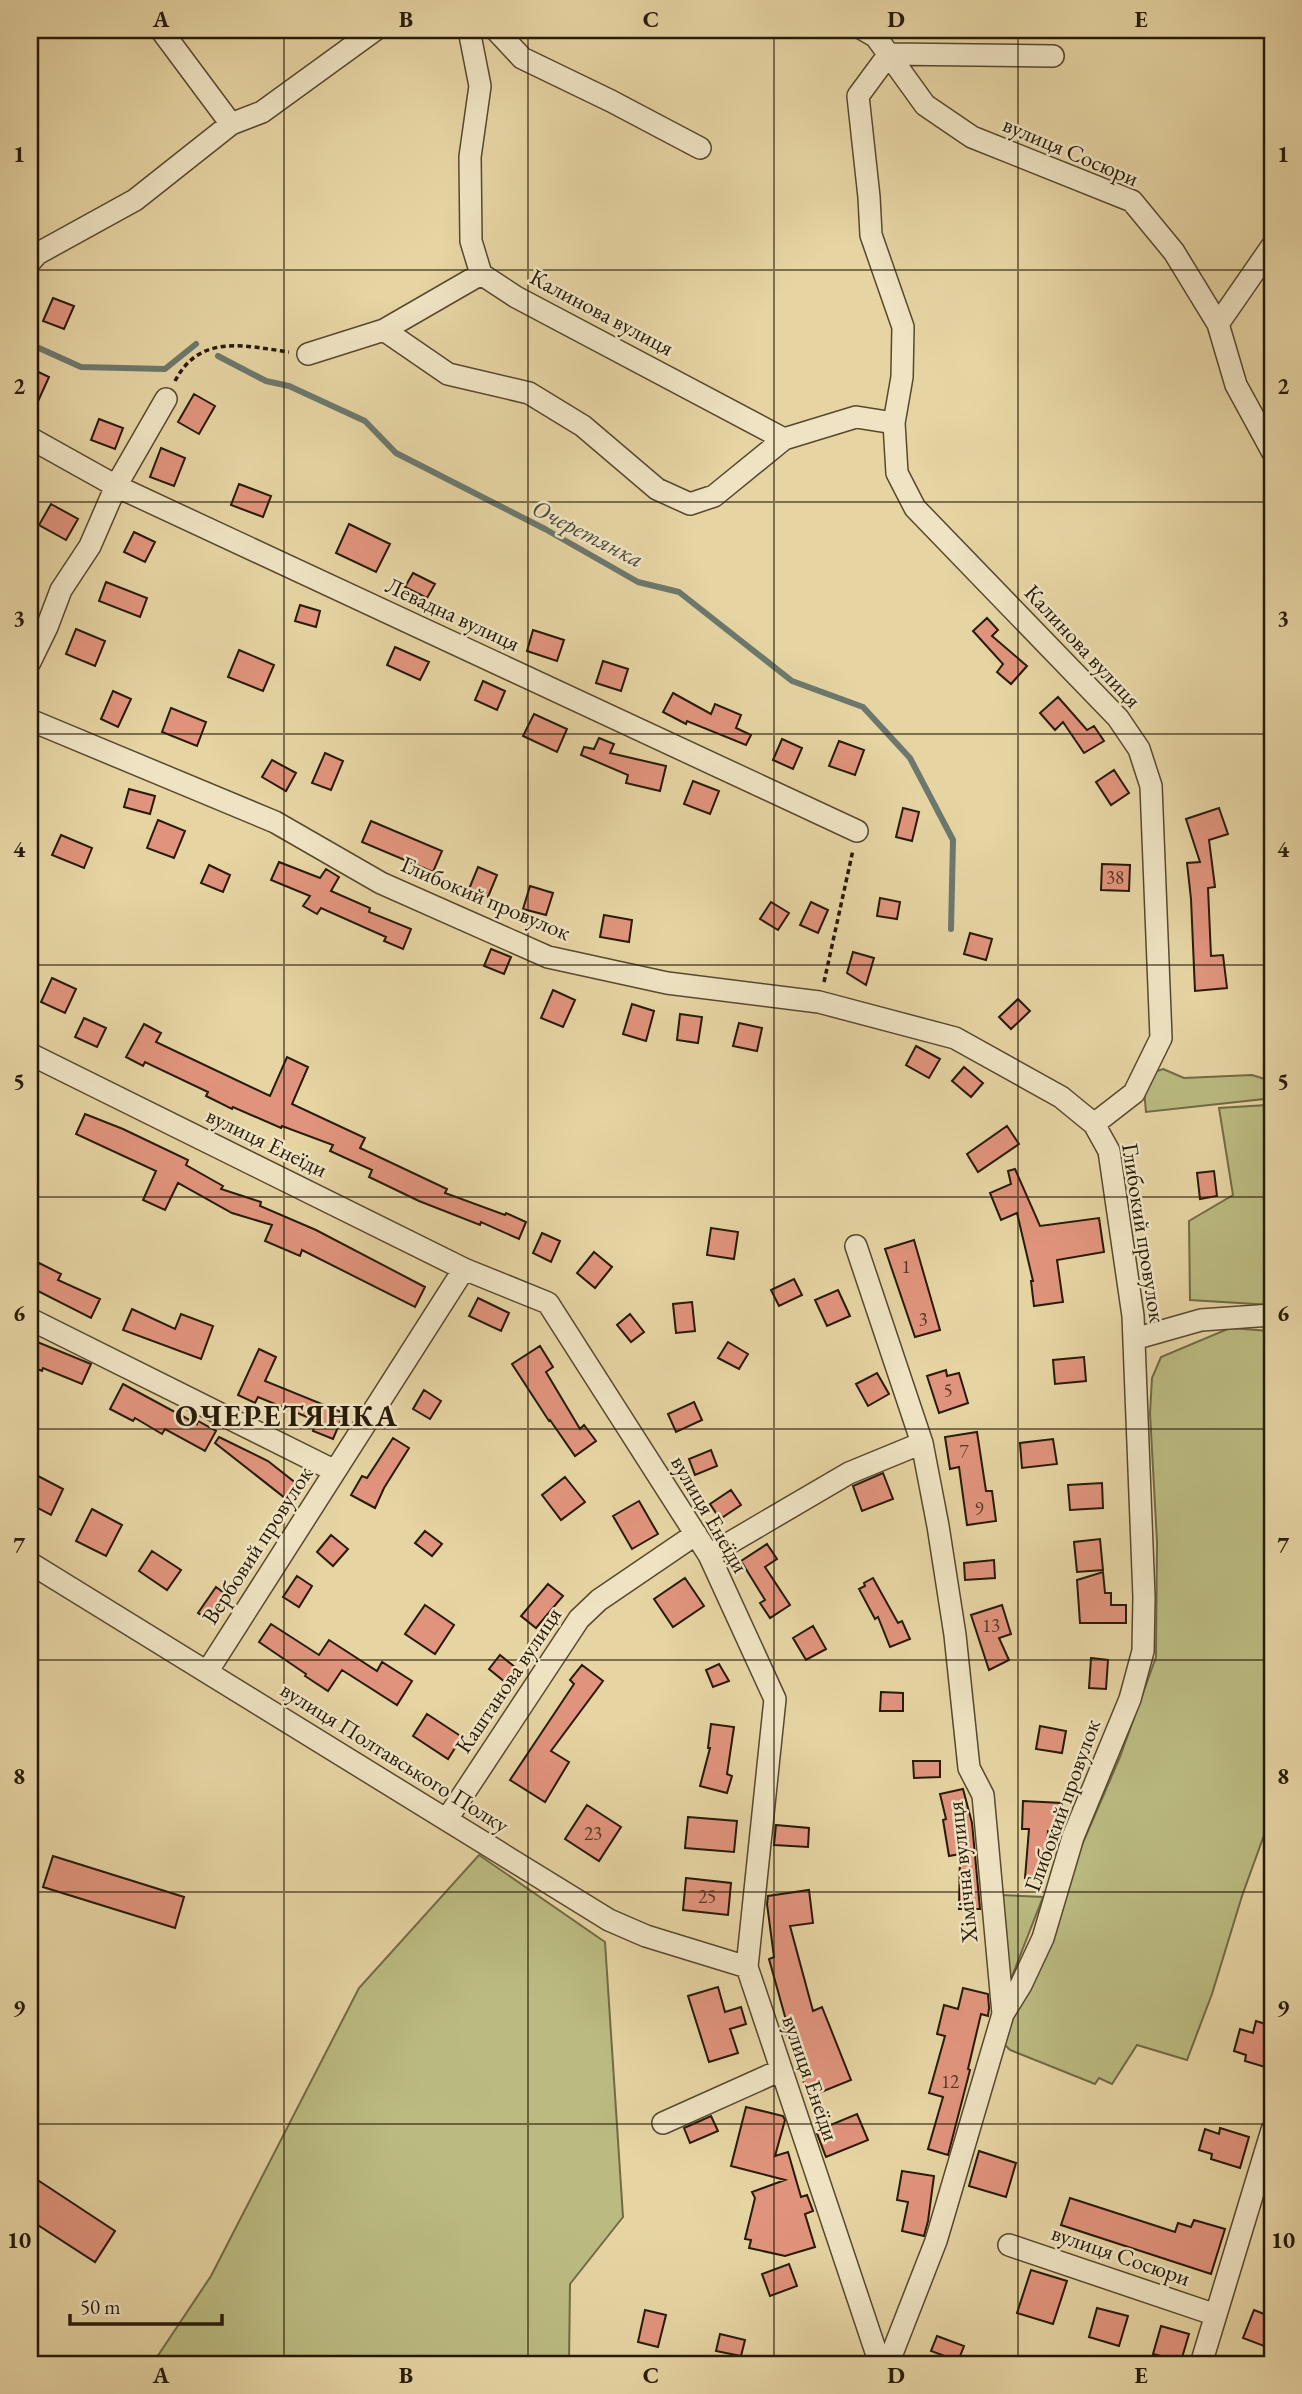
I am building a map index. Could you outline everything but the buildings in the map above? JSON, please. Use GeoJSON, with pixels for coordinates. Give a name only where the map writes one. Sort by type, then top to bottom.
{"type":"FeatureCollection","features":[{"type":"Feature","properties":{"kind":"street"},"geometry":{"type":"LineString","coordinates":[[161,30],[231,124]]}},
{"type":"Feature","properties":{"kind":"street"},"geometry":{"type":"LineString","coordinates":[[32,251],[135,201],[231,124],[262,112],[375,30]]}},
{"type":"Feature","properties":{"kind":"street"},"geometry":{"type":"LineString","coordinates":[[308,354],[384,330],[481,274],[471,241],[470,157],[480,86],[469,30]]}},
{"type":"Feature","properties":{"kind":"street"},"geometry":{"type":"LineString","coordinates":[[496,30],[522,58],[700,148]]}},
{"type":"Feature","properties":{"kind":"street","name":"вулиця Сосюри"},"geometry":{"type":"LineString","coordinates":[[872,32],[925,105],[972,137],[1132,201],[1174,252],[1218,324],[1236,385],[1272,451]]}},
{"type":"Feature","properties":{"kind":"street"},"geometry":{"type":"LineString","coordinates":[[888,54],[1052,56]]}},
{"type":"Feature","properties":{"kind":"street","name":"Калинова вулиця"},"geometry":{"type":"LineString","coordinates":[[888,54],[858,96],[869,197],[870,235],[902,327],[902,377],[894,423],[897,473],[915,508],[1118,718],[1139,749],[1151,786],[1161,1038],[1134,1093],[1094,1124]]}},
{"type":"Feature","properties":{"kind":"street"},"geometry":{"type":"LineString","coordinates":[[1218,324],[1272,246]]}},
{"type":"Feature","properties":{"kind":"street","name":"Калинова вулиця"},"geometry":{"type":"LineString","coordinates":[[481,274],[516,297],[784,439]]}},
{"type":"Feature","properties":{"kind":"street"},"geometry":{"type":"LineString","coordinates":[[384,330],[448,374],[529,393],[583,426],[657,489],[690,504],[713,496],[784,439],[856,417],[894,423]]}},
{"type":"Feature","properties":{"kind":"street"},"geometry":{"type":"LineString","coordinates":[[30,662],[61,590],[90,546],[116,486],[166,398]]}},
{"type":"Feature","properties":{"kind":"street","name":"Левадна вулиця"},"geometry":{"type":"LineString","coordinates":[[30,438],[116,486],[857,831]]}},
{"type":"Feature","properties":{"kind":"street","name":"Глибокий провулок"},"geometry":{"type":"LineString","coordinates":[[30,720],[275,822],[381,883],[548,957],[667,983],[819,1002],[955,1038],[1061,1097],[1094,1124],[1109,1151],[1133,1316],[1144,1597],[1143,1651],[1130,1699],[1073,1838],[1043,1938],[1021,1985],[1003,2014]]}},
{"type":"Feature","properties":{"kind":"street","name":"вулиця Енеїди"},"geometry":{"type":"LineString","coordinates":[[30,1054],[464,1269],[548,1303],[709,1555],[775,1699],[747,1967],[880,2364]]}},
{"type":"Feature","properties":{"kind":"street","name":"Хімічна вулиця"},"geometry":{"type":"LineString","coordinates":[[856,1246],[922,1443],[938,1526],[955,1635],[970,1768],[983,1795],[1003,2014],[936,2241],[888,2364]]}},
{"type":"Feature","properties":{"kind":"street","name":"Вербовий провулок"},"geometry":{"type":"LineString","coordinates":[[206,1672],[464,1269]]}},
{"type":"Feature","properties":{"kind":"street"},"geometry":{"type":"LineString","coordinates":[[1134,1339],[1201,1320],[1272,1315]]}},
{"type":"Feature","properties":{"kind":"street"},"geometry":{"type":"LineString","coordinates":[[30,1319],[335,1471]]}},
{"type":"Feature","properties":{"kind":"street"},"geometry":{"type":"LineString","coordinates":[[709,1555],[849,1473],[922,1443]]}},
{"type":"Feature","properties":{"kind":"street","name":"Каштанова вулиця"},"geometry":{"type":"LineString","coordinates":[[447,1819],[579,1619],[599,1600],[696,1534]]}},
{"type":"Feature","properties":{"kind":"street","name":"вулиця Полтавського Полку"},"geometry":{"type":"LineString","coordinates":[[30,1563],[608,1920],[646,1936],[747,1967]]}},
{"type":"Feature","properties":{"kind":"street"},"geometry":{"type":"LineString","coordinates":[[663,2123],[781,2070]]}},
{"type":"Feature","properties":{"kind":"street"},"geometry":{"type":"LineString","coordinates":[[1201,2364],[1272,2130]]}},
{"type":"Feature","properties":{"kind":"street","name":"вулиця Сосюри"},"geometry":{"type":"LineString","coordinates":[[1009,2245],[1216,2315]]}},
{"type":"Feature","properties":{"kind":"path"},"geometry":{"type":"LineString","coordinates":[[166,398],[180,372],[197,354],[208,349],[230,345],[308,354]]}},
{"type":"Feature","properties":{"kind":"path"},"geometry":{"type":"LineString","coordinates":[[819,1002],[857,831]]}},
{"type":"Feature","properties":{"kind":"green space"},"geometry":{"type":"Polygon","coordinates":[[[1163,1069],[1184,1078],[1252,1075],[1268,1080],[1264,1099],[1146,1112],[1144,1090],[1151,1073],[1163,1069]]]}},
{"type":"Feature","properties":{"kind":"green space"},"geometry":{"type":"Polygon","coordinates":[[[1272,1096],[1272,1305],[1190,1300],[1189,1221],[1233,1195],[1219,1108],[1267,1105],[1272,1096]]]}},
{"type":"Feature","properties":{"kind":"green space"},"geometry":{"type":"Polygon","coordinates":[[[1230,1328],[1272,1329],[1272,1813],[1242,1896],[1212,1994],[1187,2060],[1137,2045],[1112,2084],[1099,2078],[1095,2084],[1010,2050],[1003,2043],[1012,2010],[1049,1950],[1078,1854],[1120,1757],[1156,1657],[1157,1542],[1150,1413],[1152,1378],[1161,1357],[1230,1328]]]}},
{"type":"Feature","properties":{"kind":"green space"},"geometry":{"type":"Polygon","coordinates":[[[479,1855],[605,1942],[623,2217],[570,2284],[569,2364],[157,2364],[157,2357],[211,2276],[359,1988],[479,1855]]]}},
{"type":"Feature","properties":{"kind":"green space"},"geometry":{"type":"Polygon","coordinates":[[[1001,1895],[1043,1897],[1007,1989],[1001,1895]]]}},
{"type":"Feature","properties":{"kind":"waterway","name":"Очеретянка"},"geometry":{"type":"LineString","coordinates":[[30,344],[81,367],[165,369],[196,344]]}},
{"type":"Feature","properties":{"kind":"waterway","name":"Очеретянка"},"geometry":{"type":"LineString","coordinates":[[218,356],[266,381],[289,386],[365,421],[396,453],[545,529],[638,582],[679,592],[792,681],[863,707],[910,758],[953,840],[951,929]]}},
{"type":"Feature","properties":{"kind":"district","name":"ОЧЕРЕТЯНКА"},"geometry":{"type":"Point","coordinates":[287,1415]}}]}
